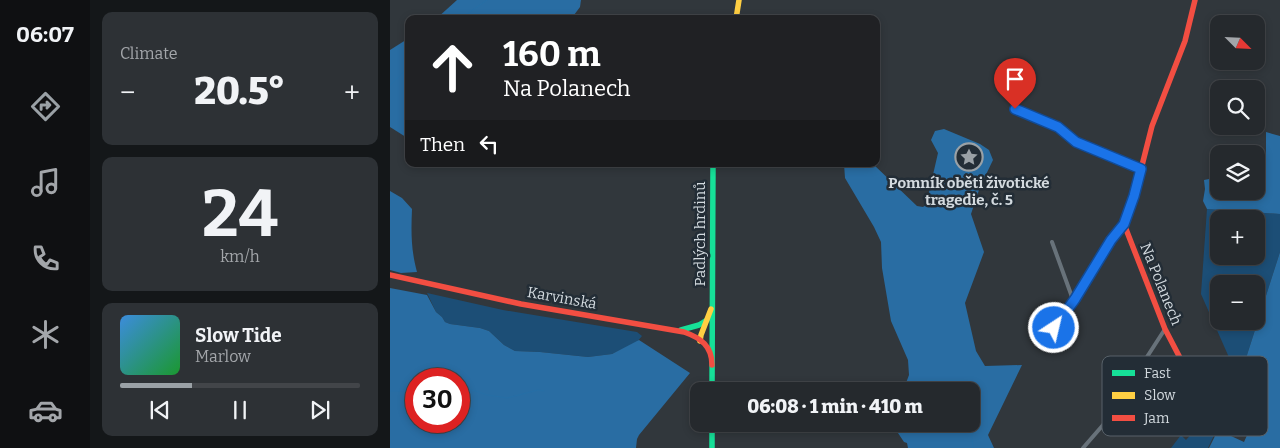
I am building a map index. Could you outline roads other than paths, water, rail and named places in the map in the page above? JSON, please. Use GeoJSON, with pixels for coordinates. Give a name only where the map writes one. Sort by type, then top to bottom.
{"type":"FeatureCollection","features":[{"type":"Feature","properties":{"kind":"street"},"geometry":{"type":"LineString","coordinates":[[737,15],[739,0]]}},
{"type":"Feature","properties":{"kind":"street"},"geometry":{"type":"LineString","coordinates":[[1054,328],[1075,299],[1111,240],[1124,224],[1134,196],[1152,126],[1185,41],[1195,0]]}},
{"type":"Feature","properties":{"kind":"street"},"geometry":{"type":"LineString","coordinates":[[1013,109],[1058,127],[1076,142],[1141,169]]}},
{"type":"Feature","properties":{"kind":"street","name":"Padlých hrdinů"},"geometry":{"type":"LineString","coordinates":[[712,382],[713,167]]}},
{"type":"Feature","properties":{"kind":"street","name":"Na Polanech"},"geometry":{"type":"LineString","coordinates":[[1124,224],[1165,329],[1179,356]]}},
{"type":"Feature","properties":{"kind":"street"},"geometry":{"type":"LineString","coordinates":[[1052,242],[1072,297],[1075,299]]}},
{"type":"Feature","properties":{"kind":"street","name":"Karvinská"},"geometry":{"type":"LineString","coordinates":[[390,275],[521,304],[679,330],[690,334],[700,341]]}},
{"type":"Feature","properties":{"kind":"street","name":"Padlých hrdinů"},"geometry":{"type":"LineString","coordinates":[[700,341],[712,305]]}},
{"type":"Feature","properties":{"kind":"street"},"geometry":{"type":"LineString","coordinates":[[679,330],[699,325],[707,320]]}},
{"type":"Feature","properties":{"kind":"street"},"geometry":{"type":"LineString","coordinates":[[1148,356],[1165,329]]}},
{"type":"Feature","properties":{"kind":"street"},"geometry":{"type":"LineString","coordinates":[[712,365],[710,352],[700,341],[708,338],[713,330]]}},
{"type":"Feature","properties":{"kind":"street"},"geometry":{"type":"LineString","coordinates":[[1083,448],[1102,426]]}},
{"type":"Feature","properties":{"kind":"street"},"geometry":{"type":"LineString","coordinates":[[712,432],[712,448]]}},
{"type":"Feature","properties":{"kind":"waterway"},"geometry":{"type":"LineString","coordinates":[[466,15],[487,0]]}},
{"type":"Feature","properties":{"kind":"waterway"},"geometry":{"type":"LineString","coordinates":[[390,85],[405,71]]}},
{"type":"Feature","properties":{"kind":"waterway"},"geometry":{"type":"LineString","coordinates":[[470,389],[507,398],[538,390],[544,391]]}},
{"type":"Feature","properties":{"kind":"waterway"},"geometry":{"type":"LineString","coordinates":[[390,391],[405,391]]}},
{"type":"Feature","properties":{"kind":"waterway"},"geometry":{"type":"LineString","coordinates":[[971,432],[973,448]]}},
{"type":"Feature","properties":{"kind":"place","name":"Pomník oběti životické tragedie, č. 5"},"geometry":{"type":"Point","coordinates":[969,157]}}]}
